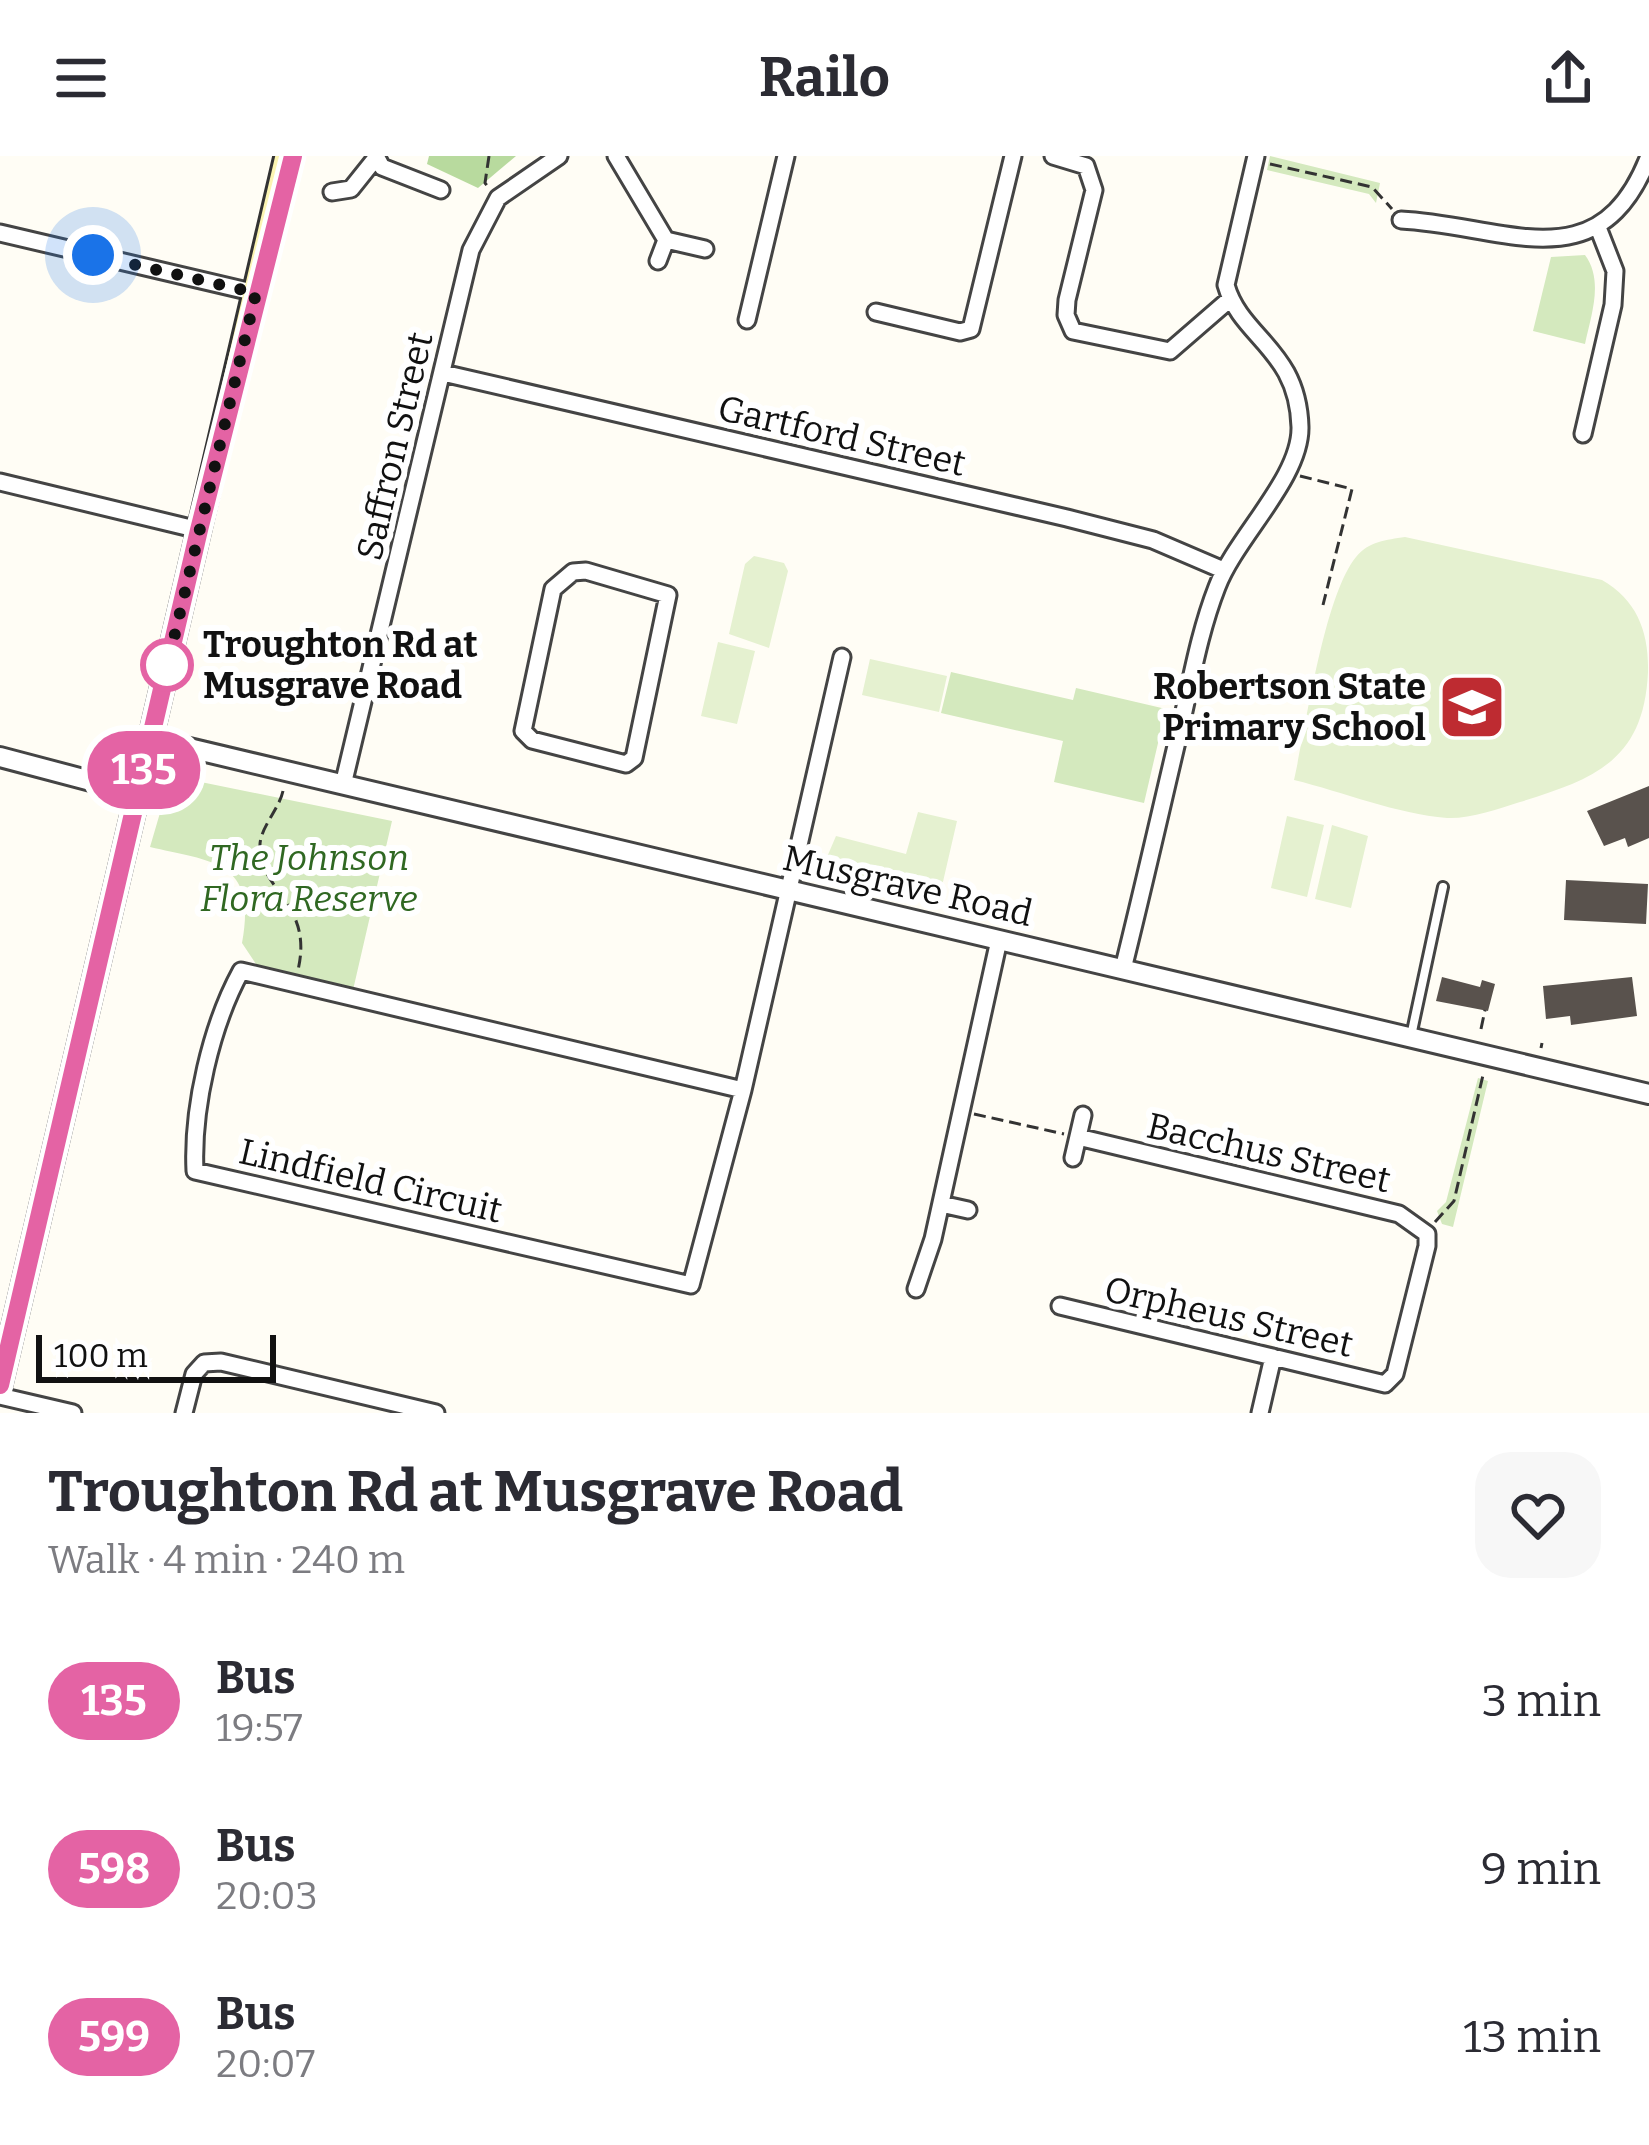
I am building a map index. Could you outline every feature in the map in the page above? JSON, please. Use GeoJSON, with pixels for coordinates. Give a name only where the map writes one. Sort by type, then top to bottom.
{"type":"FeatureCollection","features":[{"type":"Feature","properties":{"kind":"main road"},"geometry":{"type":"LineString","coordinates":[[0,1385],[290,156]]}},
{"type":"Feature","properties":{"kind":"street","name":"Saffron Street"},"geometry":{"type":"LineString","coordinates":[[343,784],[471,250],[498,198],[559,156]]}},
{"type":"Feature","properties":{"kind":"street"},"geometry":{"type":"LineString","coordinates":[[616,156],[666,240],[705,250]]}},
{"type":"Feature","properties":{"kind":"street"},"geometry":{"type":"LineString","coordinates":[[747,320],[787,156]]}},
{"type":"Feature","properties":{"kind":"street"},"geometry":{"type":"LineString","coordinates":[[876,312],[960,332],[971,329],[1013,156]]}},
{"type":"Feature","properties":{"kind":"street"},"geometry":{"type":"LineString","coordinates":[[1053,156],[1090,161],[1094,190],[1067,300],[1066,315],[1073,331],[1170,351],[1230,299]]}},
{"type":"Feature","properties":{"kind":"street"},"geometry":{"type":"LineString","coordinates":[[1401,220],[1523,237],[1562,238],[1599,230],[1637,186],[1649,156]]}},
{"type":"Feature","properties":{"kind":"street"},"geometry":{"type":"LineString","coordinates":[[332,192],[351,189],[375,158],[382,167],[441,190]]}},
{"type":"Feature","properties":{"kind":"street"},"geometry":{"type":"LineString","coordinates":[[1123,969],[1203,631],[1223,570],[1286,473],[1300,430],[1294,386],[1275,351],[1230,299],[1226,285],[1255,158]]}},
{"type":"Feature","properties":{"kind":"street"},"geometry":{"type":"LineString","coordinates":[[1583,434],[1613,305],[1615,272],[1599,230]]}},
{"type":"Feature","properties":{"kind":"street"},"geometry":{"type":"LineString","coordinates":[[0,233],[256,293]]}},
{"type":"Feature","properties":{"kind":"street"},"geometry":{"type":"LineString","coordinates":[[658,261],[666,240]]}},
{"type":"Feature","properties":{"kind":"street","name":"Gartford Street"},"geometry":{"type":"LineString","coordinates":[[443,373],[1067,518],[1153,540],[1223,570]]}},
{"type":"Feature","properties":{"kind":"street"},"geometry":{"type":"LineString","coordinates":[[0,482],[199,530]]}},
{"type":"Feature","properties":{"kind":"street"},"geometry":{"type":"LineString","coordinates":[[573,572],[623,580],[668,595],[634,758],[626,764],[532,740],[523,731],[553,589],[573,572]]}},
{"type":"Feature","properties":{"kind":"street","name":"Lindfield Circuit"},"geometry":{"type":"LineString","coordinates":[[743,1090],[242,970],[234,984],[193,1135],[195,1171],[692,1285],[743,1090],[842,658]]}},
{"type":"Feature","properties":{"kind":"street","name":"Musgrave Road"},"geometry":{"type":"LineString","coordinates":[[152,739],[1649,1094]]}},
{"type":"Feature","properties":{"kind":"street"},"geometry":{"type":"LineString","coordinates":[[0,757],[140,794]]}},
{"type":"Feature","properties":{"kind":"street"},"geometry":{"type":"LineString","coordinates":[[916,1289],[941,1204],[998,940]]}},
{"type":"Feature","properties":{"kind":"street"},"geometry":{"type":"LineString","coordinates":[[1073,1158],[1083,1115]]}},
{"type":"Feature","properties":{"kind":"street","name":"Bacchus Street"},"geometry":{"type":"LineString","coordinates":[[1078,1137],[1399,1214],[1427,1234],[1395,1374],[1385,1384]]}},
{"type":"Feature","properties":{"kind":"street"},"geometry":{"type":"LineString","coordinates":[[941,1204],[968,1210]]}},
{"type":"Feature","properties":{"kind":"street","name":"Orpheus Street"},"geometry":{"type":"LineString","coordinates":[[1060,1306],[1385,1384]]}},
{"type":"Feature","properties":{"kind":"street"},"geometry":{"type":"LineString","coordinates":[[1260,1413],[1273,1357]]}},
{"type":"Feature","properties":{"kind":"street"},"geometry":{"type":"LineString","coordinates":[[184,1413],[194,1374],[204,1363],[221,1362],[436,1413]]}},
{"type":"Feature","properties":{"kind":"street"},"geometry":{"type":"LineString","coordinates":[[0,1396],[73,1413]]}},
{"type":"Feature","properties":{"kind":"lane"},"geometry":{"type":"LineString","coordinates":[[1411,1037],[1444,887]]}},
{"type":"Feature","properties":{"kind":"path"},"geometry":{"type":"LineString","coordinates":[[489,156],[485,183],[498,198]]}},
{"type":"Feature","properties":{"kind":"path"},"geometry":{"type":"LineString","coordinates":[[1255,158],[1372,187],[1401,220]]}},
{"type":"Feature","properties":{"kind":"path"},"geometry":{"type":"LineString","coordinates":[[1286,473],[1352,489],[1323,605]]}},
{"type":"Feature","properties":{"kind":"path"},"geometry":{"type":"LineString","coordinates":[[283,791],[260,844],[264,862],[304,934],[295,983]]}},
{"type":"Feature","properties":{"kind":"path"},"geometry":{"type":"LineString","coordinates":[[1481,1029],[1485,1010]]}},
{"type":"Feature","properties":{"kind":"path"},"geometry":{"type":"LineString","coordinates":[[1427,1234],[1454,1201],[1484,1072]]}},
{"type":"Feature","properties":{"kind":"path"},"geometry":{"type":"LineString","coordinates":[[962,1111],[1078,1137]]}},
{"type":"Feature","properties":{"kind":"green space"},"geometry":{"type":"Polygon","coordinates":[[[429,156],[516,156],[478,188],[427,164],[429,156]]]}},
{"type":"Feature","properties":{"kind":"green space"},"geometry":{"type":"Polygon","coordinates":[[[1270,156],[1380,183],[1376,203],[1369,194],[1267,170],[1270,156]]]}},
{"type":"Feature","properties":{"kind":"green space"},"geometry":{"type":"Polygon","coordinates":[[[1585,255],[1595,287],[1585,344],[1533,331],[1551,257],[1585,255]]]}},
{"type":"Feature","properties":{"kind":"green space"},"geometry":{"type":"Polygon","coordinates":[[[1405,537],[1602,580],[1624,597],[1643,631],[1648,672],[1637,727],[1610,762],[1547,793],[1456,818],[1409,812],[1294,780],[1325,631],[1345,576],[1366,548],[1405,537]]]}},
{"type":"Feature","properties":{"kind":"green space"},"geometry":{"type":"Polygon","coordinates":[[[754,556],[784,563],[788,571],[769,648],[729,634],[745,564],[754,556]]]}},
{"type":"Feature","properties":{"kind":"green space"},"geometry":{"type":"Polygon","coordinates":[[[718,642],[755,651],[737,724],[701,716],[718,642]]]}},
{"type":"Feature","properties":{"kind":"green space"},"geometry":{"type":"Polygon","coordinates":[[[870,659],[947,676],[939,712],[862,695],[870,659]]]}},
{"type":"Feature","properties":{"kind":"green space"},"geometry":{"type":"Polygon","coordinates":[[[951,672],[1073,700],[1076,688],[1166,709],[1144,803],[1054,782],[1063,741],[941,713],[951,672]]]}},
{"type":"Feature","properties":{"kind":"green space","name":"The Johnson Flora Reserve"},"geometry":{"type":"Polygon","coordinates":[[[191,780],[392,821],[353,990],[258,967],[242,943],[245,916],[237,881],[212,862],[150,847],[167,789],[191,780]]]}},
{"type":"Feature","properties":{"kind":"green space"},"geometry":{"type":"Polygon","coordinates":[[[918,812],[957,821],[939,899],[821,871],[836,836],[906,854],[918,812]]]}},
{"type":"Feature","properties":{"kind":"green space"},"geometry":{"type":"Polygon","coordinates":[[[1287,816],[1324,825],[1307,897],[1271,888],[1287,816]]]}},
{"type":"Feature","properties":{"kind":"green space"},"geometry":{"type":"Polygon","coordinates":[[[1332,825],[1368,836],[1351,908],[1315,899],[1332,825]]]}},
{"type":"Feature","properties":{"kind":"green space"},"geometry":{"type":"Polygon","coordinates":[[[1478,1078],[1488,1081],[1453,1227],[1442,1224],[1437,1211],[1446,1202],[1478,1078]]]}},
{"type":"Feature","properties":{"kind":"building"},"geometry":{"type":"Polygon","coordinates":[[[1649,786],[1649,838],[1628,847],[1625,838],[1604,846],[1587,811],[1649,786]]]}},
{"type":"Feature","properties":{"kind":"building"},"geometry":{"type":"Polygon","coordinates":[[[1566,880],[1648,884],[1646,924],[1564,920],[1566,880]]]}},
{"type":"Feature","properties":{"kind":"building"},"geometry":{"type":"Polygon","coordinates":[[[1442,977],[1480,987],[1482,980],[1495,984],[1488,1011],[1436,1001],[1442,977]]]}},
{"type":"Feature","properties":{"kind":"building"},"geometry":{"type":"Polygon","coordinates":[[[1632,977],[1637,1016],[1571,1025],[1570,1016],[1546,1019],[1543,986],[1632,977]]]}},
{"type":"Feature","properties":{"kind":"bus line","name":"135"},"geometry":{"type":"LineString","coordinates":[[0,1385],[199,530],[293,156]]}},
{"type":"Feature","properties":{"kind":"place","name":"Troughton Rd at Musgrave Road"},"geometry":{"type":"Point","coordinates":[167,665]}},
{"type":"Feature","properties":{"kind":"place","name":"Robertson State Primary School"},"geometry":{"type":"Point","coordinates":[1472,707]}},
{"type":"Feature","properties":{"kind":"route"},"geometry":{"type":"LineString","coordinates":[[93,255],[256,293],[164,680],[167,665]]}}]}
